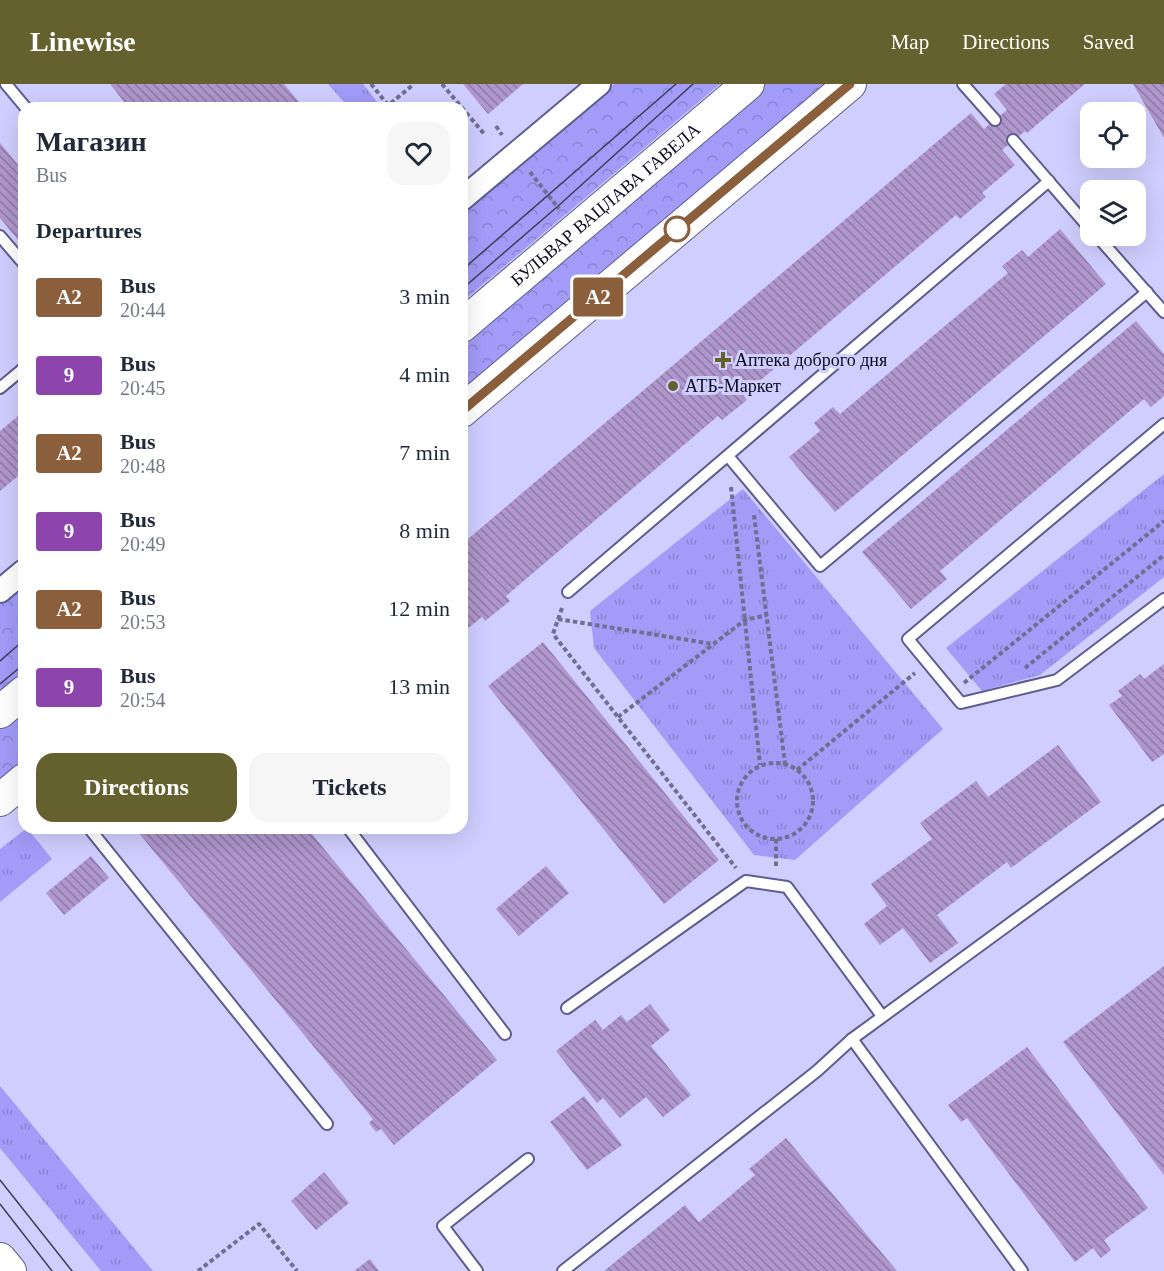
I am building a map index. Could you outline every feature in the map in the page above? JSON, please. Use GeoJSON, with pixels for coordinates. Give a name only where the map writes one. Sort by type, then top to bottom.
{"type":"FeatureCollection","features":[{"type":"Feature","properties":{"kind":"main road","name":"БУЛЬВАР ВАЦЛАВА ГАВЕЛА"},"geometry":{"type":"LineString","coordinates":[[468,321],[748,84]]}},
{"type":"Feature","properties":{"kind":"main road"},"geometry":{"type":"LineString","coordinates":[[468,406],[850,84]]}},
{"type":"Feature","properties":{"kind":"main road"},"geometry":{"type":"LineString","coordinates":[[0,712],[18,697]]}},
{"type":"Feature","properties":{"kind":"main road"},"geometry":{"type":"LineString","coordinates":[[0,800],[18,785]]}},
{"type":"Feature","properties":{"kind":"main road"},"geometry":{"type":"LineString","coordinates":[[0,1259],[10,1271]]}},
{"type":"Feature","properties":{"kind":"street"},"geometry":{"type":"LineString","coordinates":[[468,194],[599,84]]}},
{"type":"Feature","properties":{"kind":"street"},"geometry":{"type":"LineString","coordinates":[[0,591],[18,576]]}},
{"type":"Feature","properties":{"kind":"lane"},"geometry":{"type":"LineString","coordinates":[[6,84],[21,102]]}},
{"type":"Feature","properties":{"kind":"lane"},"geometry":{"type":"LineString","coordinates":[[963,84],[995,120]]}},
{"type":"Feature","properties":{"kind":"lane"},"geometry":{"type":"LineString","coordinates":[[1013,140],[1080,218]]}},
{"type":"Feature","properties":{"kind":"lane"},"geometry":{"type":"LineString","coordinates":[[568,592],[1049,182]]}},
{"type":"Feature","properties":{"kind":"lane"},"geometry":{"type":"LineString","coordinates":[[0,236],[18,257]]}},
{"type":"Feature","properties":{"kind":"lane"},"geometry":{"type":"LineString","coordinates":[[1105,246],[1164,312]]}},
{"type":"Feature","properties":{"kind":"lane"},"geometry":{"type":"LineString","coordinates":[[728,456],[820,566],[1147,292]]}},
{"type":"Feature","properties":{"kind":"lane"},"geometry":{"type":"LineString","coordinates":[[0,388],[18,373]]}},
{"type":"Feature","properties":{"kind":"lane"},"geometry":{"type":"LineString","coordinates":[[1164,424],[908,639],[961,703],[1057,680],[1164,599]]}},
{"type":"Feature","properties":{"kind":"lane"},"geometry":{"type":"LineString","coordinates":[[563,1271],[817,1071],[852,1039],[882,1016],[1164,812]]}},
{"type":"Feature","properties":{"kind":"lane"},"geometry":{"type":"LineString","coordinates":[[94,834],[327,1125]]}},
{"type":"Feature","properties":{"kind":"lane"},"geometry":{"type":"LineString","coordinates":[[353,834],[506,1034]]}},
{"type":"Feature","properties":{"kind":"lane"},"geometry":{"type":"LineString","coordinates":[[567,1008],[746,881],[787,887],[882,1016]]}},
{"type":"Feature","properties":{"kind":"lane"},"geometry":{"type":"LineString","coordinates":[[852,1039],[1022,1271]]}},
{"type":"Feature","properties":{"kind":"lane"},"geometry":{"type":"LineString","coordinates":[[477,1271],[443,1226],[528,1159]]}},
{"type":"Feature","properties":{"kind":"path"},"geometry":{"type":"LineString","coordinates":[[371,84],[384,102]]}},
{"type":"Feature","properties":{"kind":"path"},"geometry":{"type":"LineString","coordinates":[[393,102],[414,84]]}},
{"type":"Feature","properties":{"kind":"path"},"geometry":{"type":"LineString","coordinates":[[442,84],[457,102]]}},
{"type":"Feature","properties":{"kind":"path"},"geometry":{"type":"LineString","coordinates":[[468,115],[485,135]]}},
{"type":"Feature","properties":{"kind":"path"},"geometry":{"type":"LineString","coordinates":[[728,456],[760,765]]}},
{"type":"Feature","properties":{"kind":"path"},"geometry":{"type":"LineString","coordinates":[[750,483],[785,764]]}},
{"type":"Feature","properties":{"kind":"path"},"geometry":{"type":"LineString","coordinates":[[952,693],[1164,521]]}},
{"type":"Feature","properties":{"kind":"path"},"geometry":{"type":"LineString","coordinates":[[992,696],[1164,555]]}},
{"type":"Feature","properties":{"kind":"path"},"geometry":{"type":"LineString","coordinates":[[568,592],[553,634],[746,881]]}},
{"type":"Feature","properties":{"kind":"path"},"geometry":{"type":"LineString","coordinates":[[618,717],[745,620],[767,615]]}},
{"type":"Feature","properties":{"kind":"path"},"geometry":{"type":"LineString","coordinates":[[558,619],[714,644]]}},
{"type":"Feature","properties":{"kind":"path"},"geometry":{"type":"LineString","coordinates":[[797,770],[927,663]]}},
{"type":"Feature","properties":{"kind":"path"},"geometry":{"type":"LineString","coordinates":[[785,764],[797,770],[807,779],[812,791],[813,804],[810,816],[793,836],[768,839],[746,828],[736,806],[737,793],[741,782],[749,772],[760,765],[785,764]]}},
{"type":"Feature","properties":{"kind":"path"},"geometry":{"type":"LineString","coordinates":[[776,839],[777,885]]}},
{"type":"Feature","properties":{"kind":"path"},"geometry":{"type":"LineString","coordinates":[[198,1271],[259,1224],[297,1271]]}},
{"type":"Feature","properties":{"kind":"green space"},"geometry":{"type":"Polygon","coordinates":[[[328,84],[363,84],[377,102],[344,102],[328,84]]]}},
{"type":"Feature","properties":{"kind":"green space"},"geometry":{"type":"Polygon","coordinates":[[[614,84],[720,84],[468,297],[468,206],[614,84]]]}},
{"type":"Feature","properties":{"kind":"green space"},"geometry":{"type":"Polygon","coordinates":[[[765,84],[827,84],[468,391],[468,334],[765,84]]]}},
{"type":"Feature","properties":{"kind":"green space"},"geometry":{"type":"Polygon","coordinates":[[[1164,474],[1164,577],[1040,675],[982,691],[946,648],[1164,474]]]}},
{"type":"Feature","properties":{"kind":"green space"},"geometry":{"type":"Polygon","coordinates":[[[743,489],[943,729],[795,860],[754,855],[594,648],[590,611],[743,489]]]}},
{"type":"Feature","properties":{"kind":"green space"},"geometry":{"type":"Polygon","coordinates":[[[18,588],[18,677],[0,692],[0,603],[18,588]]]}},
{"type":"Feature","properties":{"kind":"green space"},"geometry":{"type":"Polygon","coordinates":[[[18,713],[18,774],[0,790],[0,728],[18,713]]]}},
{"type":"Feature","properties":{"kind":"green space"},"geometry":{"type":"Polygon","coordinates":[[[19,834],[32,834],[52,859],[0,902],[0,849],[19,834]]]}},
{"type":"Feature","properties":{"kind":"green space"},"geometry":{"type":"Polygon","coordinates":[[[0,1086],[153,1271],[101,1271],[0,1148],[0,1086]]]}},
{"type":"Feature","properties":{"kind":"building"},"geometry":{"type":"Polygon","coordinates":[[[110,84],[284,84],[299,102],[124,102],[110,84]]]}},
{"type":"Feature","properties":{"kind":"building"},"geometry":{"type":"Polygon","coordinates":[[[463,84],[523,84],[488,114],[463,84]]]}},
{"type":"Feature","properties":{"kind":"building"},"geometry":{"type":"Polygon","coordinates":[[[1006,84],[1085,84],[1027,133],[1025,131],[1002,150],[1015,165],[982,193],[986,197],[960,219],[956,215],[743,395],[747,400],[722,420],[718,416],[506,596],[510,601],[485,621],[482,617],[468,628],[468,539],[971,113],[984,129],[1007,110],[994,94],[1006,84]]]}},
{"type":"Feature","properties":{"kind":"building"},"geometry":{"type":"Polygon","coordinates":[[[1133,84],[1164,84],[1164,138],[1146,107],[1146,102],[1143,102],[1133,84]]]}},
{"type":"Feature","properties":{"kind":"building"},"geometry":{"type":"Polygon","coordinates":[[[0,143],[18,165],[18,240],[0,218],[0,143]]]}},
{"type":"Feature","properties":{"kind":"building"},"geometry":{"type":"Polygon","coordinates":[[[1060,229],[1106,284],[835,512],[789,457],[820,431],[814,423],[833,407],[840,414],[1008,273],[1002,266],[1022,250],[1028,257],[1060,229]]]}},
{"type":"Feature","properties":{"kind":"building"},"geometry":{"type":"Polygon","coordinates":[[[1136,321],[1164,354],[1164,396],[1151,407],[1144,399],[940,571],[947,579],[911,609],[862,552],[1136,321]]]}},
{"type":"Feature","properties":{"kind":"building"},"geometry":{"type":"Polygon","coordinates":[[[18,416],[18,476],[0,491],[0,431],[18,416]]]}},
{"type":"Feature","properties":{"kind":"building"},"geometry":{"type":"Polygon","coordinates":[[[543,642],[719,860],[664,904],[488,686],[543,642]]]}},
{"type":"Feature","properties":{"kind":"building"},"geometry":{"type":"Polygon","coordinates":[[[1164,664],[1164,754],[1152,762],[1109,705],[1122,696],[1118,691],[1140,674],[1144,679],[1164,664]]]}},
{"type":"Feature","properties":{"kind":"building"},"geometry":{"type":"Polygon","coordinates":[[[1058,745],[1101,802],[1011,868],[1007,862],[937,915],[958,943],[930,963],[903,928],[880,945],[864,924],[887,906],[871,884],[932,839],[920,823],[976,781],[988,797],[1058,745]]]}},
{"type":"Feature","properties":{"kind":"building"},"geometry":{"type":"Polygon","coordinates":[[[140,834],[312,834],[497,1060],[394,1145],[381,1129],[376,1132],[369,1123],[373,1119],[140,834]]]}},
{"type":"Feature","properties":{"kind":"building"},"geometry":{"type":"Polygon","coordinates":[[[91,856],[109,878],[64,915],[46,893],[91,856]]]}},
{"type":"Feature","properties":{"kind":"building"},"geometry":{"type":"Polygon","coordinates":[[[546,866],[569,893],[519,936],[496,909],[546,866]]]}},
{"type":"Feature","properties":{"kind":"building"},"geometry":{"type":"Polygon","coordinates":[[[1164,966],[1164,1175],[1063,1042],[1164,966]]]}},
{"type":"Feature","properties":{"kind":"building"},"geometry":{"type":"Polygon","coordinates":[[[650,1004],[670,1030],[651,1046],[691,1095],[663,1117],[646,1097],[620,1118],[603,1098],[597,1103],[556,1051],[595,1020],[603,1030],[621,1015],[627,1022],[650,1004]]]}},
{"type":"Feature","properties":{"kind":"building"},"geometry":{"type":"Polygon","coordinates":[[[1027,1047],[1148,1208],[1104,1240],[1111,1250],[1101,1258],[1093,1248],[1075,1262],[967,1118],[961,1122],[948,1105],[1027,1047]]]}},
{"type":"Feature","properties":{"kind":"building"},"geometry":{"type":"Polygon","coordinates":[[[584,1096],[622,1145],[587,1170],[550,1122],[584,1096]]]}},
{"type":"Feature","properties":{"kind":"building"},"geometry":{"type":"Polygon","coordinates":[[[786,1138],[897,1271],[604,1271],[685,1205],[699,1222],[755,1175],[749,1169],[786,1138]]]}},
{"type":"Feature","properties":{"kind":"building"},"geometry":{"type":"Polygon","coordinates":[[[324,1172],[349,1203],[316,1230],[291,1201],[324,1172]]]}},
{"type":"Feature","properties":{"kind":"building"},"geometry":{"type":"Polygon","coordinates":[[[370,1259],[379,1271],[354,1271],[370,1259]]]}},
{"type":"Feature","properties":{"kind":"tram line"},"geometry":{"type":"LineString","coordinates":[[468,265],[676,84]]}},
{"type":"Feature","properties":{"kind":"tram line"},"geometry":{"type":"LineString","coordinates":[[468,284],[693,84]]}},
{"type":"Feature","properties":{"kind":"tram line"},"geometry":{"type":"LineString","coordinates":[[0,661],[18,645]]}},
{"type":"Feature","properties":{"kind":"tram line"},"geometry":{"type":"LineString","coordinates":[[0,684],[18,669]]}},
{"type":"Feature","properties":{"kind":"tram line"},"geometry":{"type":"LineString","coordinates":[[0,1180],[72,1271]]}},
{"type":"Feature","properties":{"kind":"tram line"},"geometry":{"type":"LineString","coordinates":[[0,1204],[52,1271]]}},
{"type":"Feature","properties":{"kind":"bus line","name":"А2"},"geometry":{"type":"LineString","coordinates":[[468,406],[850,84]]}},
{"type":"Feature","properties":{"kind":"place","name":"Аптека доброго дня"},"geometry":{"type":"Point","coordinates":[723,360]}},
{"type":"Feature","properties":{"kind":"place","name":"АТБ-Маркет"},"geometry":{"type":"Point","coordinates":[673,386]}}]}
